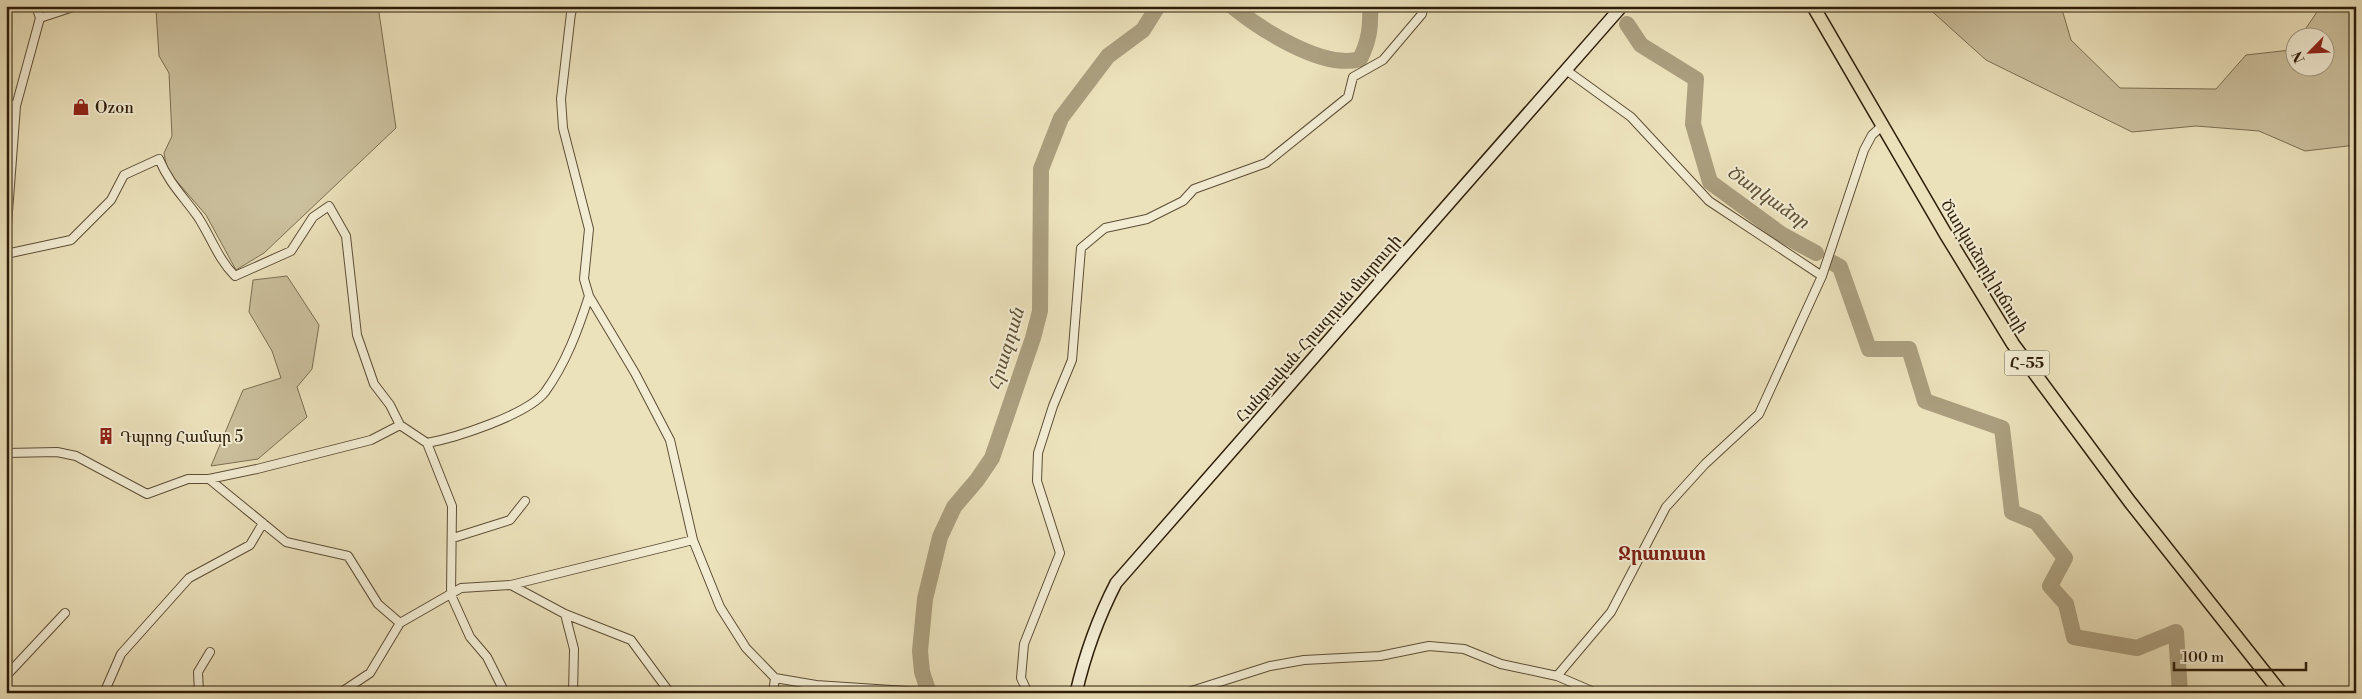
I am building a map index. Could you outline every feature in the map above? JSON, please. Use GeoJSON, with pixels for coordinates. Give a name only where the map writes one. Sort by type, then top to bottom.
{"type":"FeatureCollection","features":[{"type":"Feature","properties":{"kind":"main road","name":"Հանքավան-Հրազդան մայրուղի"},"geometry":{"type":"LineString","coordinates":[[1076,693],[1086,653],[1101,612],[1116,582],[1622,6]]}},
{"type":"Feature","properties":{"kind":"main road","name":"Ծաղկաձորի խճուղի"},"geometry":{"type":"LineString","coordinates":[[1813,6],[1945,234],[2014,344],[2130,502],[2281,693]]}},
{"type":"Feature","properties":{"kind":"street"},"geometry":{"type":"LineString","coordinates":[[6,238],[16,106],[40,18],[36,6]]}},
{"type":"Feature","properties":{"kind":"street"},"geometry":{"type":"LineString","coordinates":[[40,18],[76,6]]}},
{"type":"Feature","properties":{"kind":"street"},"geometry":{"type":"LineString","coordinates":[[574,6],[571,13],[561,99],[563,128],[589,229],[584,279],[589,296],[635,372],[670,440],[693,540],[720,607],[746,648],[775,678],[816,685],[937,693]]}},
{"type":"Feature","properties":{"kind":"street"},"geometry":{"type":"LineString","coordinates":[[1028,693],[1021,678],[1024,644],[1060,553],[1036,481],[1038,454],[1053,406],[1072,360],[1082,248],[1105,228],[1147,219],[1183,201],[1194,189],[1266,163],[1348,97],[1353,77],[1383,60],[1422,14],[1423,6]]}},
{"type":"Feature","properties":{"kind":"street"},"geometry":{"type":"LineString","coordinates":[[1566,70],[1631,116],[1709,201],[1822,276]]}},
{"type":"Feature","properties":{"kind":"street"},"geometry":{"type":"LineString","coordinates":[[6,103],[16,106]]}},
{"type":"Feature","properties":{"kind":"street"},"geometry":{"type":"LineString","coordinates":[[1557,676],[1611,612],[1666,507],[1705,464],[1759,414],[1822,276],[1864,150],[1872,136],[1883,125]]}},
{"type":"Feature","properties":{"kind":"street"},"geometry":{"type":"LineString","coordinates":[[6,254],[71,240],[111,200],[124,175],[159,159],[167,178],[198,218],[224,265],[235,276],[291,252],[313,217],[328,206],[346,236],[356,335],[374,384],[390,405],[400,426],[427,443],[452,506],[451,595],[470,638],[487,656],[505,693]]}},
{"type":"Feature","properties":{"kind":"street"},"geometry":{"type":"LineString","coordinates":[[427,443],[458,435],[512,416],[544,394],[572,346],[589,296]]}},
{"type":"Feature","properties":{"kind":"street"},"geometry":{"type":"LineString","coordinates":[[6,453],[57,452],[76,456],[147,494],[188,479],[209,479],[371,440],[400,426]]}},
{"type":"Feature","properties":{"kind":"street"},"geometry":{"type":"LineString","coordinates":[[209,479],[286,542],[348,556],[378,604],[400,623]]}},
{"type":"Feature","properties":{"kind":"street"},"geometry":{"type":"LineString","coordinates":[[453,538],[510,520],[524,501]]}},
{"type":"Feature","properties":{"kind":"street"},"geometry":{"type":"LineString","coordinates":[[104,693],[121,654],[189,578],[250,545],[263,523]]}},
{"type":"Feature","properties":{"kind":"street"},"geometry":{"type":"LineString","coordinates":[[340,693],[370,673],[400,623],[461,588],[511,585],[693,540]]}},
{"type":"Feature","properties":{"kind":"street"},"geometry":{"type":"LineString","coordinates":[[511,585],[565,614],[631,640],[670,693]]}},
{"type":"Feature","properties":{"kind":"street"},"geometry":{"type":"LineString","coordinates":[[6,676],[65,613]]}},
{"type":"Feature","properties":{"kind":"street"},"geometry":{"type":"LineString","coordinates":[[565,614],[574,649],[573,693]]}},
{"type":"Feature","properties":{"kind":"street"},"geometry":{"type":"LineString","coordinates":[[1185,693],[1287,663],[1304,660],[1380,656],[1429,646],[1464,649],[1501,664],[1557,676],[1594,692],[1602,693]]}},
{"type":"Feature","properties":{"kind":"street"},"geometry":{"type":"LineString","coordinates":[[199,693],[198,672],[210,652]]}},
{"type":"Feature","properties":{"kind":"street"},"geometry":{"type":"LineString","coordinates":[[773,693],[775,678]]}},
{"type":"Feature","properties":{"kind":"shaded area"},"geometry":{"type":"Polygon","coordinates":[[[170,6],[378,6],[396,128],[264,253],[236,270],[206,215],[167,170],[164,153],[172,136],[169,73],[159,56],[156,10],[170,6]]]}},
{"type":"Feature","properties":{"kind":"shaded area"},"geometry":{"type":"Polygon","coordinates":[[[1926,6],[2061,6],[2071,40],[2120,88],[2216,89],[2246,55],[2284,51],[2284,78],[2334,78],[2334,28],[2306,28],[2321,6],[2356,6],[2356,145],[2305,151],[2259,131],[2196,126],[2132,132],[1986,60],[1926,6]]]}},
{"type":"Feature","properties":{"kind":"shaded area"},"geometry":{"type":"Polygon","coordinates":[[[287,276],[319,325],[312,369],[297,387],[307,417],[258,459],[211,466],[243,390],[281,378],[272,351],[249,312],[253,280],[287,276]]]}},
{"type":"Feature","properties":{"kind":"waterway","name":"Հրազդան"},"geometry":{"type":"LineString","coordinates":[[929,693],[922,672],[920,651],[925,599],[940,537],[954,507],[977,480],[992,458],[1033,338],[1040,311],[1041,169],[1061,118],[1108,56],[1143,30],[1158,6]]}},
{"type":"Feature","properties":{"kind":"waterway","name":"Հրազդան"},"geometry":{"type":"LineString","coordinates":[[1232,6],[1259,26],[1293,45],[1328,59],[1345,61],[1360,59],[1366,46],[1369,34],[1370,6]]}},
{"type":"Feature","properties":{"kind":"waterway","name":"Ծաղկաձոր"},"geometry":{"type":"LineString","coordinates":[[1627,24],[1641,45],[1696,79],[1693,124],[1710,182],[1781,234],[1816,253]]}},
{"type":"Feature","properties":{"kind":"waterway","name":"Ծաղկաձոր"},"geometry":{"type":"LineString","coordinates":[[1833,263],[1840,267],[1869,349],[1909,349],[1925,401],[2002,428],[2012,512],[2036,522],[2065,558],[2050,586],[2066,604],[2074,637],[2137,648],[2176,632],[2180,693]]}},
{"type":"Feature","properties":{"kind":"place","name":"Ozon"},"geometry":{"type":"Point","coordinates":[81,107]}},
{"type":"Feature","properties":{"kind":"place","name":"Դպրոց Համար 5"},"geometry":{"type":"Point","coordinates":[106,436]}},
{"type":"Feature","properties":{"kind":"district","name":"Ջրառատ"},"geometry":{"type":"Point","coordinates":[1662,553]}}]}
